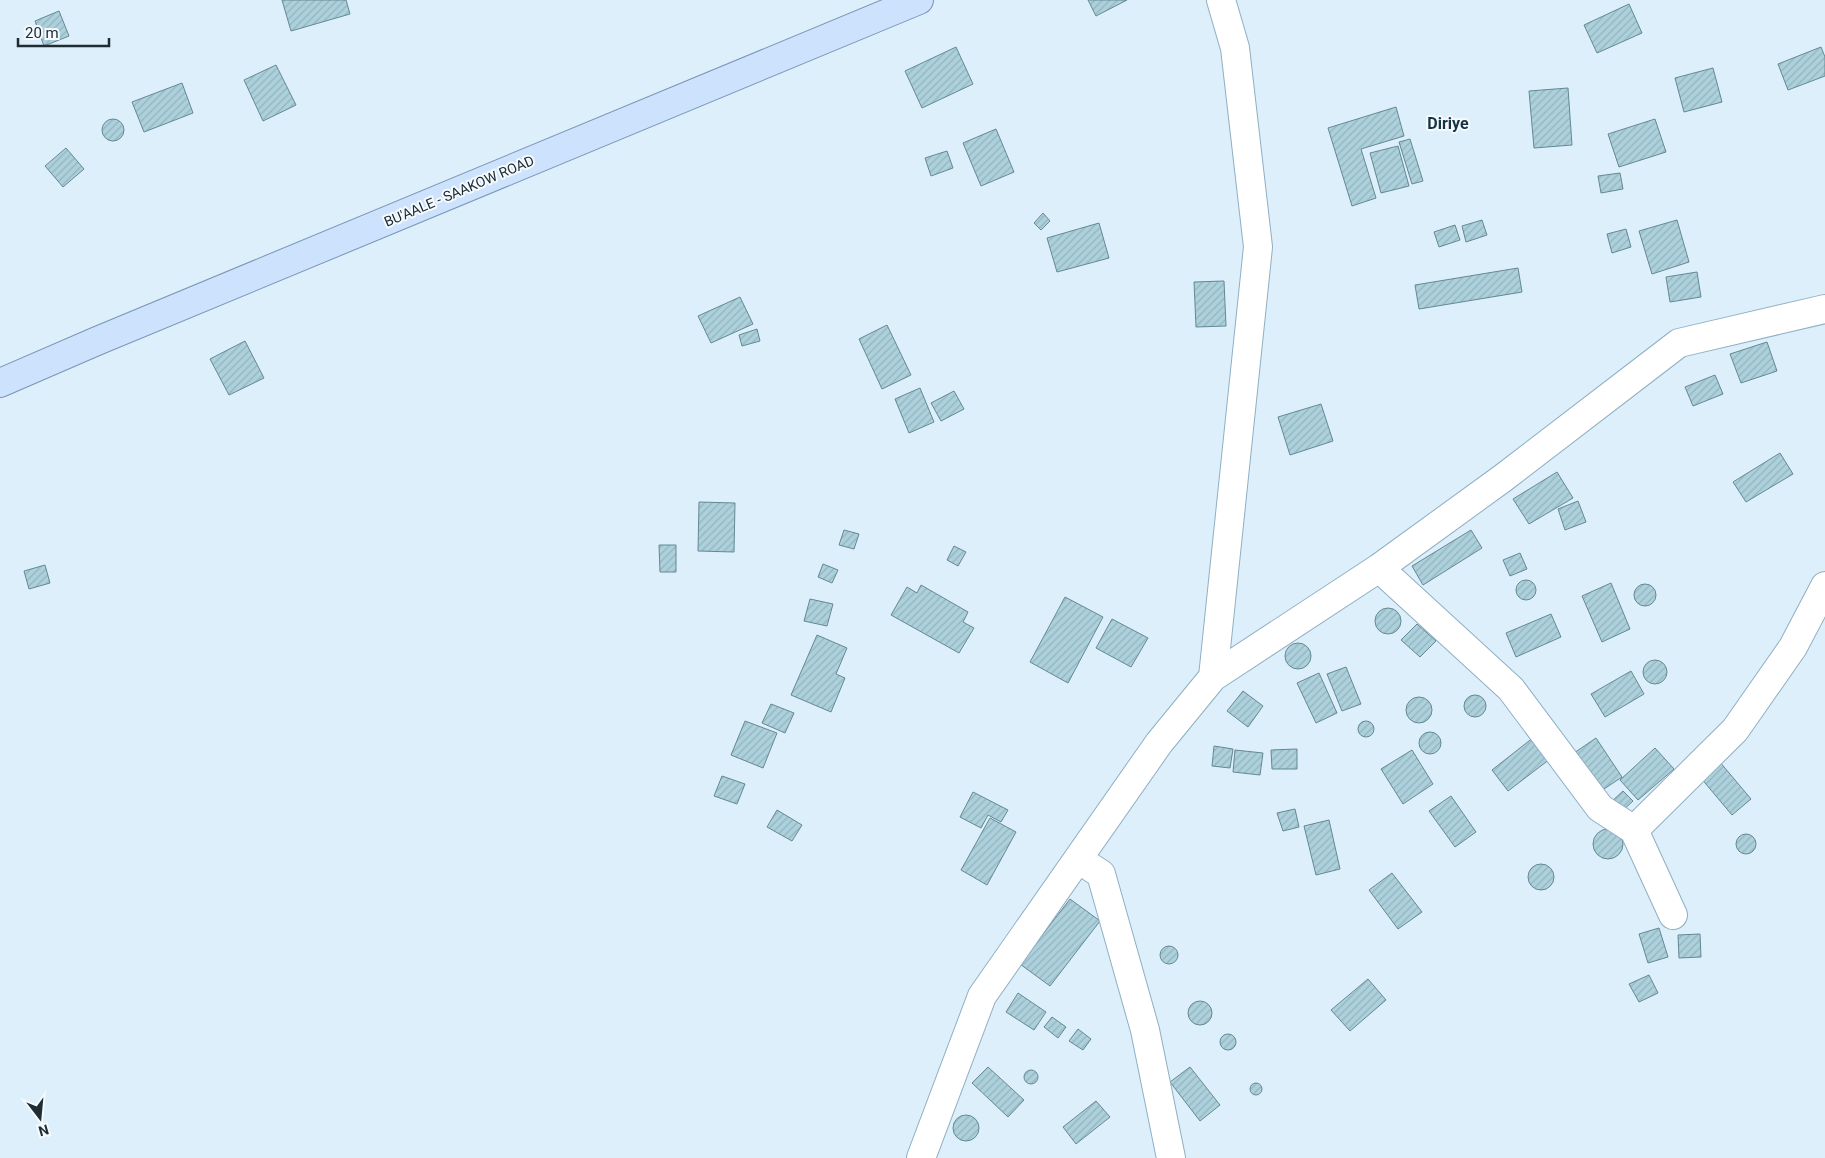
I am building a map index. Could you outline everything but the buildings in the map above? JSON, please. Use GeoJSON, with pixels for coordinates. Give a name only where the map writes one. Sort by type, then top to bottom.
{"type":"FeatureCollection","features":[{"type":"Feature","properties":{"kind":"main road","name":"BU'AALE - SAAKOW ROAD"},"geometry":{"type":"LineString","coordinates":[[0,383],[106,337],[919,0]]}},
{"type":"Feature","properties":{"kind":"street"},"geometry":{"type":"LineString","coordinates":[[1213,676],[1258,247],[1235,48],[1220,0]]}},
{"type":"Feature","properties":{"kind":"street"},"geometry":{"type":"LineString","coordinates":[[920,1158],[982,996],[1159,743],[1213,676],[1379,568],[1503,478],[1680,343],[1825,310]]}},
{"type":"Feature","properties":{"kind":"street"},"geometry":{"type":"LineString","coordinates":[[1379,568],[1511,689],[1600,808],[1634,830],[1673,915]]}},
{"type":"Feature","properties":{"kind":"street"},"geometry":{"type":"LineString","coordinates":[[1634,830],[1735,730],[1793,647],[1825,586]]}},
{"type":"Feature","properties":{"kind":"street"},"geometry":{"type":"LineString","coordinates":[[1078,859],[1101,874],[1145,1030],[1171,1158]]}},
{"type":"Feature","properties":{"kind":"district","name":"Diriye"},"geometry":{"type":"Point","coordinates":[1448,123]}}]}
